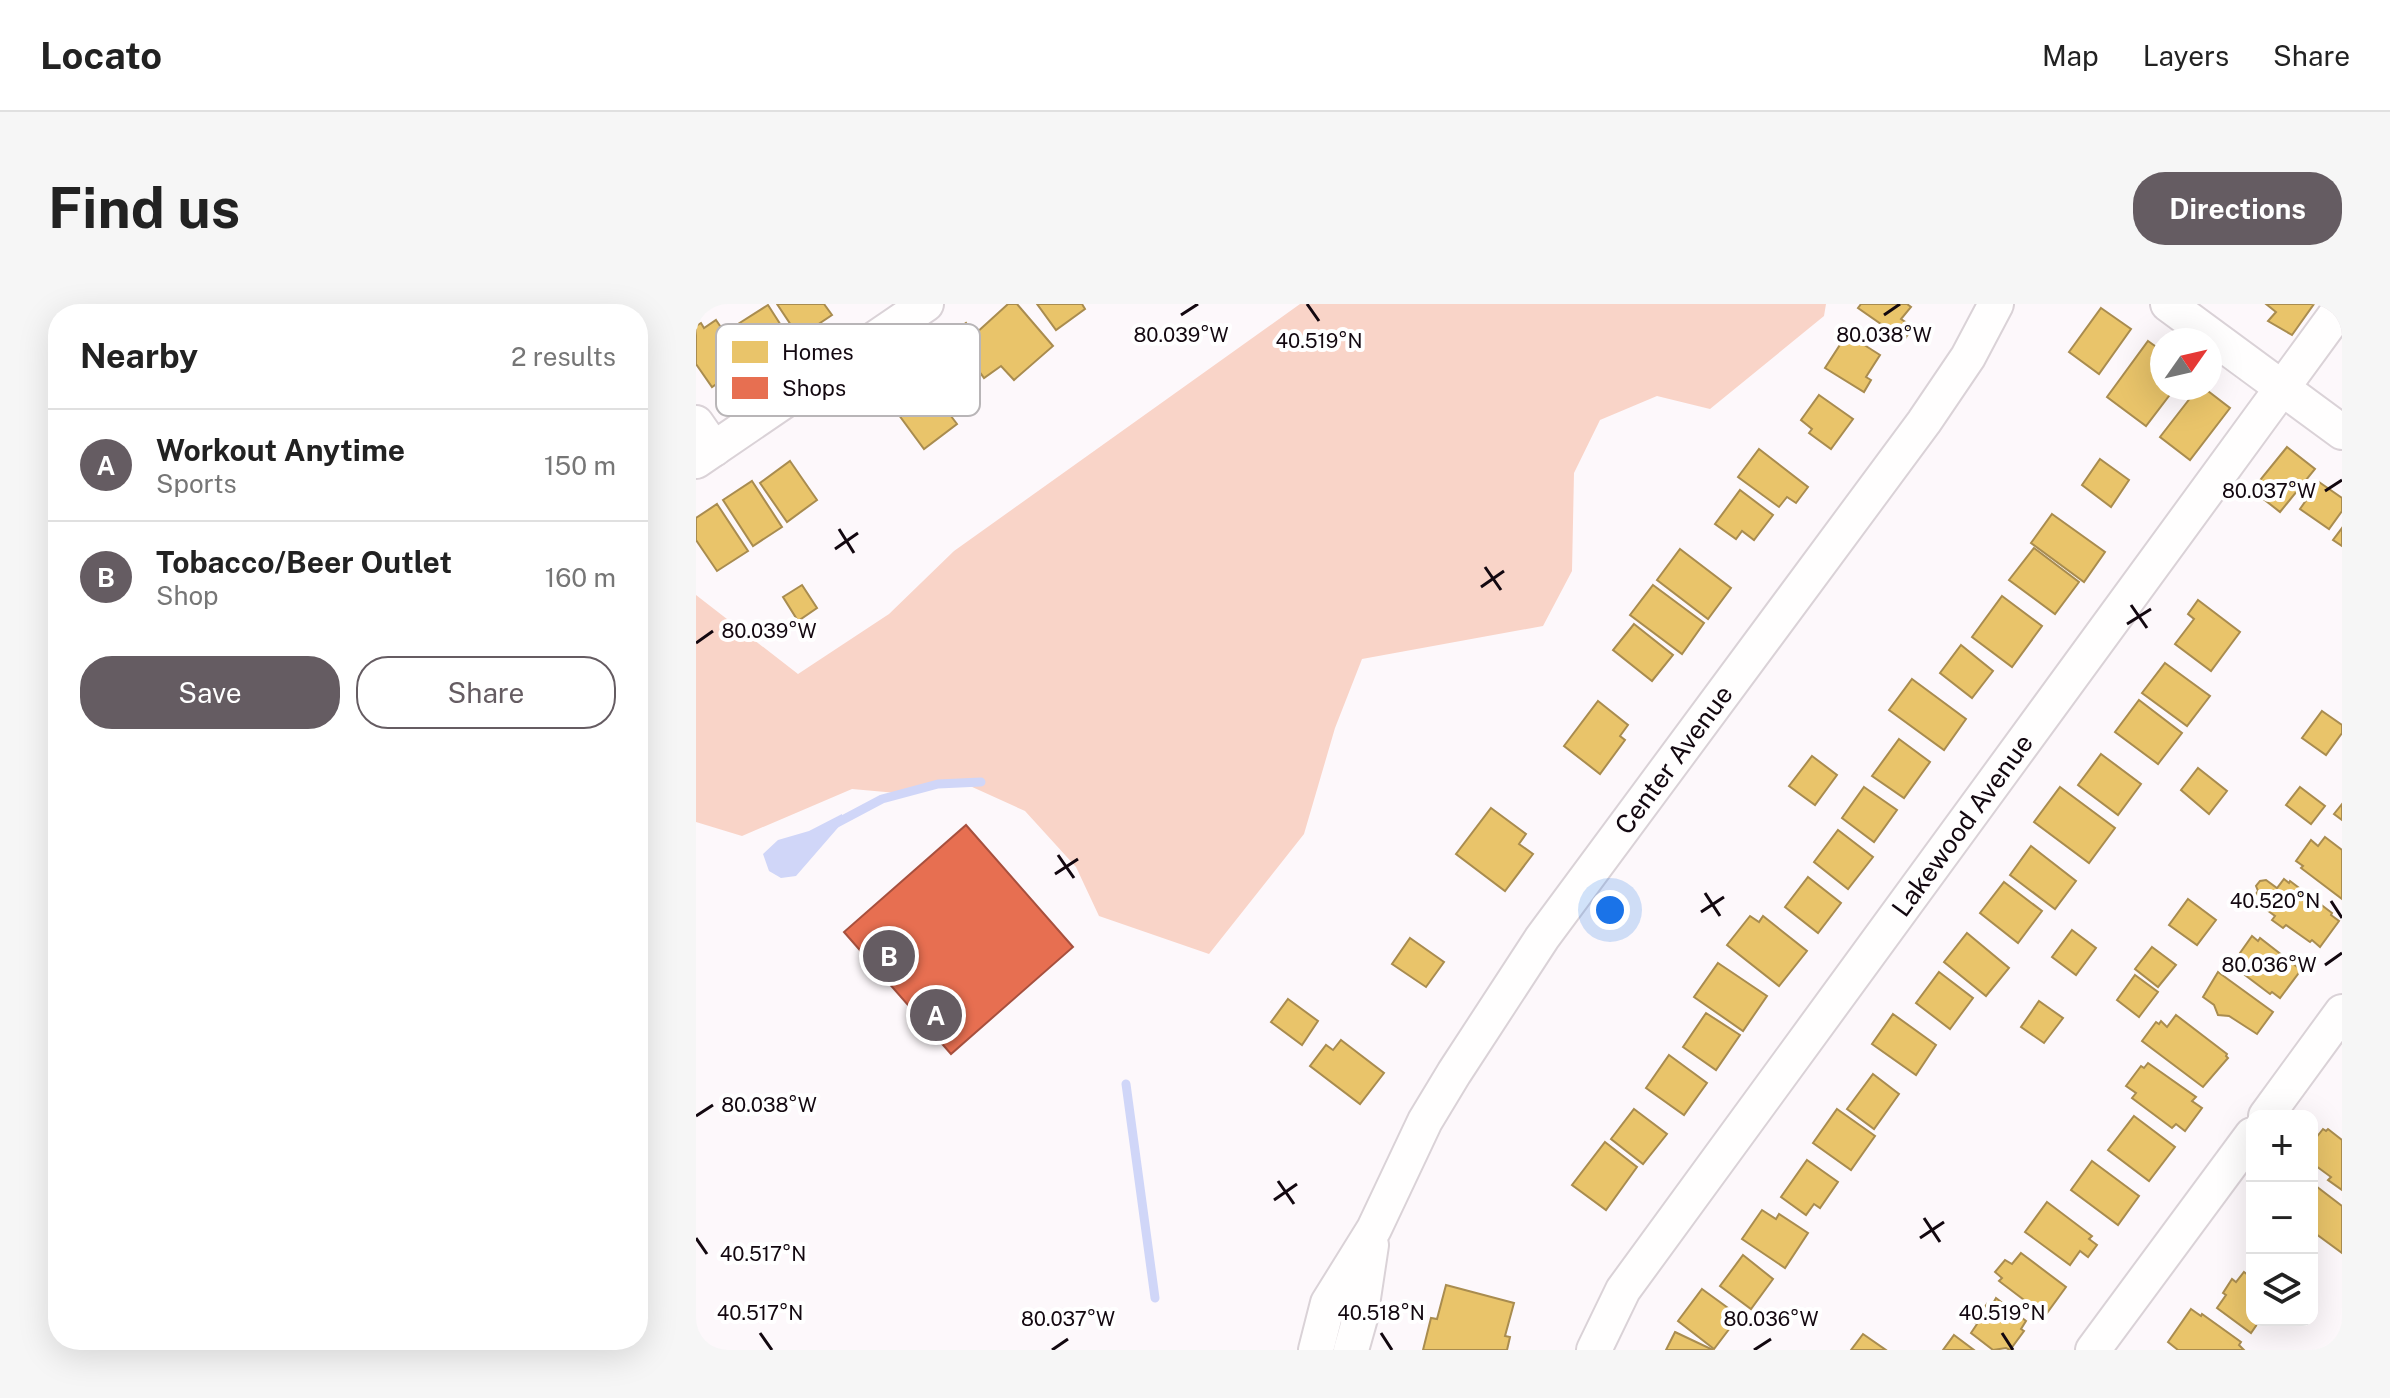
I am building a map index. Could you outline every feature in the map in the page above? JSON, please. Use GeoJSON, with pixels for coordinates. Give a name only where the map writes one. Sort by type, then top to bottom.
{"type":"FeatureCollection","features":[{"type":"Feature","properties":{"kind":"street"},"geometry":{"type":"LineString","coordinates":[[894,324],[926,304]]}},
{"type":"Feature","properties":{"kind":"street","name":"Center Avenue"},"geometry":{"type":"LineString","coordinates":[[1316,1350],[1328,1303],[1374,1229],[1425,1121],[1454,1073],[1542,938],[1924,422],[1968,357],[1996,304]]}},
{"type":"Feature","properties":{"kind":"street"},"geometry":{"type":"LineString","coordinates":[[2168,304],[2342,432]]}},
{"type":"Feature","properties":{"kind":"street","name":"Lakewood Avenue"},"geometry":{"type":"LineString","coordinates":[[1594,1350],[1623,1290],[2342,306]]}},
{"type":"Feature","properties":{"kind":"street"},"geometry":{"type":"LineString","coordinates":[[702,444],[747,416]]}},
{"type":"Feature","properties":{"kind":"street"},"geometry":{"type":"LineString","coordinates":[[2270,1110],[2342,1012]]}},
{"type":"Feature","properties":{"kind":"street"},"geometry":{"type":"LineString","coordinates":[[2093,1350],[2246,1143]]}},
{"type":"Feature","properties":{"kind":"street","name":"Center Avenue"},"geometry":{"type":"LineString","coordinates":[[1351,1350],[1360,1318],[1374,1229]]}},
{"type":"Feature","properties":{"kind":"shaded area"},"geometry":{"type":"Polygon","coordinates":[[[1300,304],[1826,304],[1824,316],[1710,409],[1657,396],[1600,420],[1574,473],[1572,571],[1543,626],[1362,659],[1335,728],[1304,834],[1209,954],[1099,916],[1076,867],[1025,811],[959,781],[908,794],[852,789],[742,836],[696,822],[696,595],[798,674],[889,614],[954,551],[1300,304]]]}},
{"type":"Feature","properties":{"kind":"water"},"geometry":{"type":"Polygon","coordinates":[[[842,814],[842,823],[796,876],[781,878],[769,871],[763,854],[778,840],[809,831],[842,814]]]}},
{"type":"Feature","properties":{"kind":"building: Homes"},"geometry":{"type":"Polygon","coordinates":[[[777,304],[824,304],[832,315],[818,324],[790,324],[777,304]]]}},
{"type":"Feature","properties":{"kind":"building: Homes"},"geometry":{"type":"Polygon","coordinates":[[[1008,304],[1017,304],[1053,346],[1014,380],[1001,366],[984,378],[980,372],[980,330],[1008,304]]]}},
{"type":"Feature","properties":{"kind":"building: Homes"},"geometry":{"type":"Polygon","coordinates":[[[1037,304],[1082,304],[1085,309],[1056,330],[1037,304]]]}},
{"type":"Feature","properties":{"kind":"building: Homes"},"geometry":{"type":"Polygon","coordinates":[[[1861,304],[1907,304],[1911,307],[1901,319],[1913,327],[1904,340],[1858,308],[1861,304]]]}},
{"type":"Feature","properties":{"kind":"building: Homes"},"geometry":{"type":"Polygon","coordinates":[[[2266,304],[2314,304],[2292,335],[2268,321],[2276,312],[2266,304]]]}},
{"type":"Feature","properties":{"kind":"building: Homes"},"geometry":{"type":"Polygon","coordinates":[[[768,305],[780,324],[738,324],[768,305]]]}},
{"type":"Feature","properties":{"kind":"building: Homes"},"geometry":{"type":"Polygon","coordinates":[[[2101,308],[2131,329],[2099,374],[2069,352],[2101,308]]]}},
{"type":"Feature","properties":{"kind":"building: Homes"},"geometry":{"type":"Polygon","coordinates":[[[716,320],[719,324],[716,324],[716,384],[712,387],[696,364],[696,326],[701,323],[704,328],[716,320]]]}},
{"type":"Feature","properties":{"kind":"building: Homes"},"geometry":{"type":"Polygon","coordinates":[[[1847,334],[1880,355],[1866,377],[1871,380],[1864,392],[1825,368],[1847,334]]]}},
{"type":"Feature","properties":{"kind":"building: Homes"},"geometry":{"type":"Polygon","coordinates":[[[2148,341],[2150,342],[2150,400],[2166,400],[2146,426],[2107,397],[2148,341]]]}},
{"type":"Feature","properties":{"kind":"building: Homes"},"geometry":{"type":"Polygon","coordinates":[[[1819,395],[1853,419],[1831,449],[1809,433],[1812,429],[1801,420],[1819,395]]]}},
{"type":"Feature","properties":{"kind":"building: Homes"},"geometry":{"type":"Polygon","coordinates":[[[2189,400],[2220,400],[2230,408],[2190,460],[2160,437],[2189,400]]]}},
{"type":"Feature","properties":{"kind":"building: Homes"},"geometry":{"type":"Polygon","coordinates":[[[900,416],[951,416],[957,424],[924,449],[900,416]]]}},
{"type":"Feature","properties":{"kind":"building: Homes"},"geometry":{"type":"Polygon","coordinates":[[[2287,447],[2315,469],[2280,512],[2252,490],[2287,447]]]}},
{"type":"Feature","properties":{"kind":"building: Homes"},"geometry":{"type":"Polygon","coordinates":[[[1759,449],[1808,487],[1796,503],[1787,497],[1779,507],[1738,477],[1759,449]]]}},
{"type":"Feature","properties":{"kind":"building: Homes"},"geometry":{"type":"Polygon","coordinates":[[[2100,459],[2129,480],[2111,507],[2082,485],[2100,459]]]}},
{"type":"Feature","properties":{"kind":"building: Homes"},"geometry":{"type":"Polygon","coordinates":[[[790,461],[817,500],[787,522],[760,483],[790,461]]]}},
{"type":"Feature","properties":{"kind":"building: Homes"},"geometry":{"type":"Polygon","coordinates":[[[752,481],[782,527],[753,546],[723,500],[752,481]]]}},
{"type":"Feature","properties":{"kind":"building: Homes"},"geometry":{"type":"Polygon","coordinates":[[[2319,482],[2342,498],[2342,511],[2329,529],[2300,509],[2319,482]]]}},
{"type":"Feature","properties":{"kind":"building: Homes"},"geometry":{"type":"Polygon","coordinates":[[[1740,490],[1773,515],[1754,540],[1742,531],[1736,539],[1715,524],[1740,490]]]}},
{"type":"Feature","properties":{"kind":"building: Homes"},"geometry":{"type":"Polygon","coordinates":[[[717,504],[748,551],[717,571],[696,540],[696,518],[717,504]]]}},
{"type":"Feature","properties":{"kind":"building: Homes"},"geometry":{"type":"Polygon","coordinates":[[[2052,514],[2105,552],[2084,582],[2031,543],[2052,514]]]}},
{"type":"Feature","properties":{"kind":"building: Homes"},"geometry":{"type":"Polygon","coordinates":[[[2342,528],[2342,546],[2333,540],[2342,528]]]}},
{"type":"Feature","properties":{"kind":"building: Homes"},"geometry":{"type":"Polygon","coordinates":[[[2034,548],[2079,582],[2055,614],[2009,580],[2034,548]]]}},
{"type":"Feature","properties":{"kind":"building: Homes"},"geometry":{"type":"Polygon","coordinates":[[[1680,549],[1731,588],[1708,619],[1657,580],[1680,549]]]}},
{"type":"Feature","properties":{"kind":"building: Homes"},"geometry":{"type":"Polygon","coordinates":[[[802,585],[817,608],[798,621],[783,597],[802,585]]]}},
{"type":"Feature","properties":{"kind":"building: Homes"},"geometry":{"type":"Polygon","coordinates":[[[1653,585],[1704,623],[1682,654],[1630,615],[1653,585]]]}},
{"type":"Feature","properties":{"kind":"building: Homes"},"geometry":{"type":"Polygon","coordinates":[[[2002,596],[2042,626],[2012,667],[1972,637],[2002,596]]]}},
{"type":"Feature","properties":{"kind":"building: Homes"},"geometry":{"type":"Polygon","coordinates":[[[2198,600],[2240,632],[2211,671],[2175,644],[2194,619],[2188,614],[2198,600]]]}},
{"type":"Feature","properties":{"kind":"building: Homes"},"geometry":{"type":"Polygon","coordinates":[[[1634,624],[1673,655],[1652,681],[1613,650],[1634,624]]]}},
{"type":"Feature","properties":{"kind":"building: Homes"},"geometry":{"type":"Polygon","coordinates":[[[1961,645],[1993,671],[1972,698],[1940,673],[1961,645]]]}},
{"type":"Feature","properties":{"kind":"building: Homes"},"geometry":{"type":"Polygon","coordinates":[[[2165,663],[2210,696],[2187,726],[2142,693],[2165,663]]]}},
{"type":"Feature","properties":{"kind":"building: Homes"},"geometry":{"type":"Polygon","coordinates":[[[1912,679],[1966,719],[1944,750],[1889,710],[1912,679]]]}},
{"type":"Feature","properties":{"kind":"building: Homes"},"geometry":{"type":"Polygon","coordinates":[[[2139,700],[2182,733],[2158,764],[2115,732],[2139,700]]]}},
{"type":"Feature","properties":{"kind":"building: Homes"},"geometry":{"type":"Polygon","coordinates":[[[1598,701],[1628,725],[1620,736],[1625,740],[1600,774],[1564,746],[1598,701]]]}},
{"type":"Feature","properties":{"kind":"building: Homes"},"geometry":{"type":"Polygon","coordinates":[[[2322,711],[2342,725],[2342,733],[2326,755],[2302,738],[2322,711]]]}},
{"type":"Feature","properties":{"kind":"building: Homes"},"geometry":{"type":"Polygon","coordinates":[[[1899,739],[1930,762],[1904,798],[1872,776],[1899,739]]]}},
{"type":"Feature","properties":{"kind":"building: Homes"},"geometry":{"type":"Polygon","coordinates":[[[2101,754],[2141,784],[2118,815],[2078,785],[2101,754]]]}},
{"type":"Feature","properties":{"kind":"building: Homes"},"geometry":{"type":"Polygon","coordinates":[[[1812,756],[1837,775],[1815,805],[1789,786],[1812,756]]]}},
{"type":"Feature","properties":{"kind":"building: Homes"},"geometry":{"type":"Polygon","coordinates":[[[2198,768],[2227,791],[2209,814],[2181,790],[2198,768]]]}},
{"type":"Feature","properties":{"kind":"building: Homes"},"geometry":{"type":"Polygon","coordinates":[[[1864,787],[1897,810],[1874,842],[1842,818],[1864,787]]]}},
{"type":"Feature","properties":{"kind":"building: Homes"},"geometry":{"type":"Polygon","coordinates":[[[2060,787],[2115,828],[2089,863],[2034,822],[2060,787]]]}},
{"type":"Feature","properties":{"kind":"building: Homes"},"geometry":{"type":"Polygon","coordinates":[[[2300,787],[2325,806],[2311,824],[2286,805],[2300,787]]]}},
{"type":"Feature","properties":{"kind":"building: Homes"},"geometry":{"type":"Polygon","coordinates":[[[2342,804],[2342,820],[2334,814],[2342,804]]]}},
{"type":"Feature","properties":{"kind":"building: Homes"},"geometry":{"type":"Polygon","coordinates":[[[1491,808],[1526,834],[1519,844],[1533,854],[1505,891],[1456,854],[1491,808]]]}},
{"type":"Feature","properties":{"kind":"building: Homes"},"geometry":{"type":"Polygon","coordinates":[[[1838,830],[1873,857],[1848,889],[1814,862],[1838,830]]]}},
{"type":"Feature","properties":{"kind":"building: Homes"},"geometry":{"type":"Polygon","coordinates":[[[2325,837],[2342,850],[2342,899],[2296,861],[2311,840],[2318,846],[2325,837]]]}},
{"type":"Feature","properties":{"kind":"building: Homes"},"geometry":{"type":"Polygon","coordinates":[[[2031,846],[2076,881],[2055,909],[2010,875],[2031,846]]]}},
{"type":"Feature","properties":{"kind":"building: Homes"},"geometry":{"type":"Polygon","coordinates":[[[1808,877],[1841,903],[1818,933],[1785,907],[1808,877]]]}},
{"type":"Feature","properties":{"kind":"building: Homes"},"geometry":{"type":"Polygon","coordinates":[[[2284,879],[2339,921],[2320,947],[2286,925],[2283,928],[2272,920],[2275,916],[2252,899],[2260,881],[2266,880],[2277,888],[2284,879]]]}},
{"type":"Feature","properties":{"kind":"building: Homes"},"geometry":{"type":"Polygon","coordinates":[[[2004,882],[2042,911],[2018,943],[1980,913],[2004,882]]]}},
{"type":"Feature","properties":{"kind":"building: Homes"},"geometry":{"type":"Polygon","coordinates":[[[2188,899],[2216,920],[2197,945],[2169,925],[2188,899]]]}},
{"type":"Feature","properties":{"kind":"building: Homes"},"geometry":{"type":"Polygon","coordinates":[[[1750,916],[1759,922],[1763,916],[1807,951],[1779,986],[1727,945],[1750,916]]]}},
{"type":"Feature","properties":{"kind":"building: Homes"},"geometry":{"type":"Polygon","coordinates":[[[2072,930],[2096,948],[2076,975],[2052,957],[2072,930]]]}},
{"type":"Feature","properties":{"kind":"building: Homes"},"geometry":{"type":"Polygon","coordinates":[[[1967,933],[2009,968],[1986,996],[1944,962],[1967,933]]]}},
{"type":"Feature","properties":{"kind":"building: Homes"},"geometry":{"type":"Polygon","coordinates":[[[2252,936],[2258,941],[2260,938],[2301,970],[2280,998],[2237,969],[2246,957],[2240,953],[2252,936]]]}},
{"type":"Feature","properties":{"kind":"building: Homes"},"geometry":{"type":"Polygon","coordinates":[[[1410,938],[1444,962],[1426,987],[1392,964],[1410,938]]]}},
{"type":"Feature","properties":{"kind":"building: Homes"},"geometry":{"type":"Polygon","coordinates":[[[2152,947],[2176,965],[2158,987],[2135,969],[2152,947]]]}},
{"type":"Feature","properties":{"kind":"building: Homes"},"geometry":{"type":"Polygon","coordinates":[[[1718,963],[1767,996],[1743,1031],[1694,997],[1718,963]]]}},
{"type":"Feature","properties":{"kind":"building: Homes"},"geometry":{"type":"Polygon","coordinates":[[[1939,972],[1973,998],[1950,1029],[1916,1003],[1939,972]]]}},
{"type":"Feature","properties":{"kind":"building: Homes"},"geometry":{"type":"Polygon","coordinates":[[[2218,972],[2273,1012],[2257,1034],[2229,1016],[2218,1015],[2214,1005],[2203,997],[2218,972]]]}},
{"type":"Feature","properties":{"kind":"building: Homes"},"geometry":{"type":"Polygon","coordinates":[[[2135,975],[2158,992],[2139,1017],[2117,1000],[2135,975]]]}},
{"type":"Feature","properties":{"kind":"building: Homes"},"geometry":{"type":"Polygon","coordinates":[[[1288,999],[1318,1021],[1302,1045],[1271,1022],[1288,999]]]}},
{"type":"Feature","properties":{"kind":"building: Homes"},"geometry":{"type":"Polygon","coordinates":[[[2039,1001],[2063,1018],[2044,1043],[2021,1027],[2039,1001]]]}},
{"type":"Feature","properties":{"kind":"building: Homes"},"geometry":{"type":"Polygon","coordinates":[[[1706,1013],[1740,1035],[1716,1070],[1683,1047],[1706,1013]]]}},
{"type":"Feature","properties":{"kind":"building: Homes"},"geometry":{"type":"Polygon","coordinates":[[[1893,1014],[1936,1045],[1916,1075],[1872,1044],[1893,1014]]]}},
{"type":"Feature","properties":{"kind":"building: Homes"},"geometry":{"type":"Polygon","coordinates":[[[2176,1015],[2227,1054],[2228,1058],[2203,1087],[2142,1041],[2156,1022],[2159,1024],[2161,1021],[2167,1027],[2176,1015]]]}},
{"type":"Feature","properties":{"kind":"building: Homes"},"geometry":{"type":"Polygon","coordinates":[[[1341,1040],[1384,1073],[1360,1104],[1310,1066],[1326,1045],[1333,1050],[1341,1040]]]}},
{"type":"Feature","properties":{"kind":"building: Homes"},"geometry":{"type":"Polygon","coordinates":[[[1669,1055],[1707,1083],[1684,1115],[1646,1088],[1669,1055]]]}},
{"type":"Feature","properties":{"kind":"building: Homes"},"geometry":{"type":"Polygon","coordinates":[[[2148,1063],[2196,1097],[2192,1101],[2202,1108],[2185,1131],[2176,1124],[2172,1128],[2132,1098],[2136,1093],[2126,1086],[2141,1066],[2144,1068],[2148,1063]]]}},
{"type":"Feature","properties":{"kind":"building: Homes"},"geometry":{"type":"Polygon","coordinates":[[[1873,1074],[1899,1094],[1874,1129],[1847,1109],[1873,1074]]]}},
{"type":"Feature","properties":{"kind":"building: Homes"},"geometry":{"type":"Polygon","coordinates":[[[1634,1109],[1667,1134],[1643,1164],[1611,1139],[1634,1109]]]}},
{"type":"Feature","properties":{"kind":"building: Homes"},"geometry":{"type":"Polygon","coordinates":[[[1837,1109],[1875,1136],[1851,1170],[1813,1143],[1837,1109]]]}},
{"type":"Feature","properties":{"kind":"building: Homes"},"geometry":{"type":"Polygon","coordinates":[[[2134,1116],[2175,1147],[2149,1181],[2108,1150],[2134,1116]]]}},
{"type":"Feature","properties":{"kind":"building: Homes"},"geometry":{"type":"Polygon","coordinates":[[[2323,1129],[2328,1129],[2342,1140],[2342,1190],[2318,1167],[2318,1135],[2323,1129]]]}},
{"type":"Feature","properties":{"kind":"building: Homes"},"geometry":{"type":"Polygon","coordinates":[[[1605,1142],[1637,1167],[1606,1210],[1572,1185],[1605,1142]]]}},
{"type":"Feature","properties":{"kind":"building: Homes"},"geometry":{"type":"Polygon","coordinates":[[[1807,1160],[1838,1182],[1820,1208],[1814,1204],[1806,1215],[1781,1197],[1807,1160]]]}},
{"type":"Feature","properties":{"kind":"building: Homes"},"geometry":{"type":"Polygon","coordinates":[[[2092,1161],[2139,1196],[2118,1225],[2071,1190],[2092,1161]]]}},
{"type":"Feature","properties":{"kind":"building: Homes"},"geometry":{"type":"Polygon","coordinates":[[[2318,1188],[2342,1206],[2342,1253],[2318,1235],[2318,1188]]]}},
{"type":"Feature","properties":{"kind":"building: Homes"},"geometry":{"type":"Polygon","coordinates":[[[2047,1202],[2092,1236],[2089,1239],[2097,1245],[2088,1257],[2080,1251],[2070,1265],[2025,1232],[2047,1202]]]}},
{"type":"Feature","properties":{"kind":"building: Homes"},"geometry":{"type":"Polygon","coordinates":[[[1762,1210],[1776,1219],[1779,1214],[1808,1233],[1785,1268],[1742,1239],[1762,1210]]]}},
{"type":"Feature","properties":{"kind":"building: Homes"},"geometry":{"type":"Polygon","coordinates":[[[2021,1253],[2066,1287],[2047,1313],[2039,1307],[2036,1309],[1999,1281],[2002,1278],[1995,1272],[2005,1260],[2012,1264],[2021,1253]]]}},
{"type":"Feature","properties":{"kind":"building: Homes"},"geometry":{"type":"Polygon","coordinates":[[[1743,1255],[1773,1279],[1751,1309],[1720,1286],[1743,1255]]]}},
{"type":"Feature","properties":{"kind":"building: Homes"},"geometry":{"type":"Polygon","coordinates":[[[2244,1272],[2246,1274],[2246,1326],[2256,1326],[2251,1333],[2217,1308],[2232,1279],[2236,1282],[2244,1272]]]}},
{"type":"Feature","properties":{"kind":"building: Homes"},"geometry":{"type":"Polygon","coordinates":[[[1446,1285],[1514,1303],[1505,1336],[1510,1337],[1507,1350],[1423,1350],[1431,1318],[1437,1319],[1446,1285]]]}},
{"type":"Feature","properties":{"kind":"building: Homes"},"geometry":{"type":"Polygon","coordinates":[[[1702,1289],[1739,1316],[1714,1349],[1678,1321],[1702,1289]]]}},
{"type":"Feature","properties":{"kind":"building: Homes"},"geometry":{"type":"Polygon","coordinates":[[[1996,1298],[2026,1321],[2021,1329],[2024,1331],[2010,1350],[1993,1350],[1971,1333],[1977,1324],[1969,1318],[1978,1305],[1983,1309],[1987,1304],[1991,1307],[1996,1298]]]}},
{"type":"Feature","properties":{"kind":"building: Homes"},"geometry":{"type":"Polygon","coordinates":[[[2191,1309],[2241,1342],[2239,1345],[2244,1350],[2178,1350],[2168,1342],[2191,1309]]]}},
{"type":"Feature","properties":{"kind":"building: Homes"},"geometry":{"type":"Polygon","coordinates":[[[1675,1332],[1713,1350],[1666,1350],[1675,1332]]]}},
{"type":"Feature","properties":{"kind":"building: Homes"},"geometry":{"type":"Polygon","coordinates":[[[1863,1334],[1886,1350],[1851,1350],[1863,1334]]]}},
{"type":"Feature","properties":{"kind":"building: Homes"},"geometry":{"type":"Polygon","coordinates":[[[1954,1335],[1974,1350],[1943,1350],[1954,1335]]]}},
{"type":"Feature","properties":{"kind":"building: Shops"},"geometry":{"type":"Polygon","coordinates":[[[966,825],[1073,947],[951,1054],[844,932],[966,825]]]}},
{"type":"Feature","properties":{"kind":"waterway"},"geometry":{"type":"LineString","coordinates":[[833,825],[882,799],[938,784],[981,782]]}},
{"type":"Feature","properties":{"kind":"waterway"},"geometry":{"type":"LineString","coordinates":[[1126,1084],[1155,1298]]}},
{"type":"Feature","properties":{"kind":"place","name":"Tobacco/Beer Outlet"},"geometry":{"type":"Point","coordinates":[889,956]}},
{"type":"Feature","properties":{"kind":"place","name":"Workout Anytime"},"geometry":{"type":"Point","coordinates":[936,1015]}}]}
